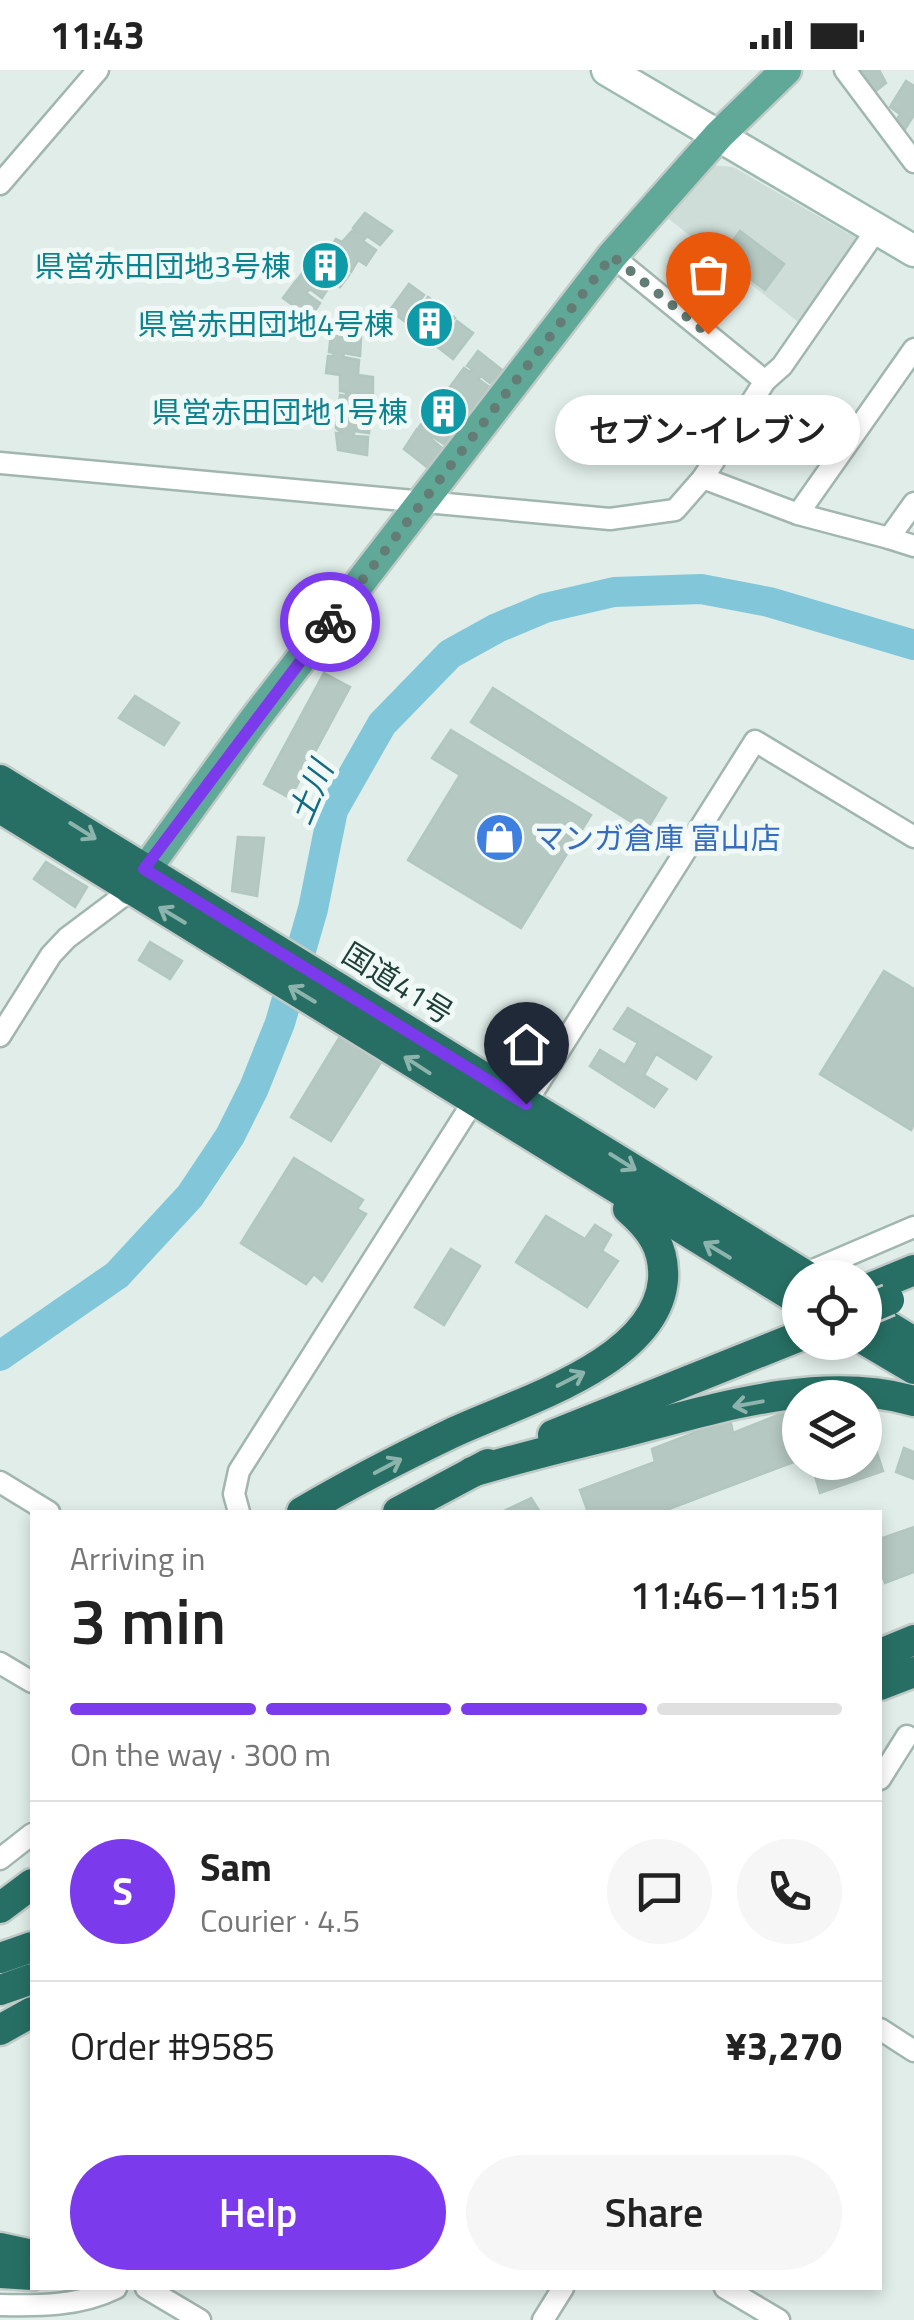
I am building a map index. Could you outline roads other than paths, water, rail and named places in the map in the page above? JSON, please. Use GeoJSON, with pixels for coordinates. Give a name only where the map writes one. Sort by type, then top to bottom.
{"type":"FeatureCollection","features":[{"type":"Feature","properties":{"kind":"highway","name":"国道41号"},"geometry":{"type":"LineString","coordinates":[[0,780],[138,880]]}},
{"type":"Feature","properties":{"kind":"highway","name":"国道41号"},"geometry":{"type":"LineString","coordinates":[[0,808],[138,880],[355,1011],[526,1104],[782,1267]]}},
{"type":"Feature","properties":{"kind":"highway","name":"国道41号"},"geometry":{"type":"LineString","coordinates":[[355,1011],[473,1102],[529,1136],[782,1269]]}},
{"type":"Feature","properties":{"kind":"highway"},"geometry":{"type":"LineString","coordinates":[[314,1508],[450,1434],[553,1388],[618,1352],[654,1312],[664,1267],[660,1245],[648,1228],[616,1199],[529,1136]]}},
{"type":"Feature","properties":{"kind":"highway"},"geometry":{"type":"LineString","coordinates":[[882,1294],[914,1270]]}},
{"type":"Feature","properties":{"kind":"highway"},"geometry":{"type":"LineString","coordinates":[[882,1305],[914,1334]]}},
{"type":"Feature","properties":{"kind":"highway"},"geometry":{"type":"LineString","coordinates":[[882,1306],[914,1342]]}},
{"type":"Feature","properties":{"kind":"highway"},"geometry":{"type":"LineString","coordinates":[[402,1510],[472,1472],[760,1343],[782,1328]]}},
{"type":"Feature","properties":{"kind":"highway"},"geometry":{"type":"LineString","coordinates":[[450,1434],[582,1403],[760,1343],[782,1339]]}},
{"type":"Feature","properties":{"kind":"highway"},"geometry":{"type":"LineString","coordinates":[[882,1350],[914,1369]]}},
{"type":"Feature","properties":{"kind":"highway"},"geometry":{"type":"LineString","coordinates":[[472,1472],[656,1424],[774,1399],[818,1392],[860,1392],[914,1401]]}},
{"type":"Feature","properties":{"kind":"highway"},"geometry":{"type":"LineString","coordinates":[[882,1635],[914,1624]]}},
{"type":"Feature","properties":{"kind":"highway"},"geometry":{"type":"LineString","coordinates":[[882,1653],[914,1640]]}},
{"type":"Feature","properties":{"kind":"highway"},"geometry":{"type":"LineString","coordinates":[[882,1684],[914,1672]]}},
{"type":"Feature","properties":{"kind":"highway"},"geometry":{"type":"LineString","coordinates":[[0,1908],[30,1886]]}},
{"type":"Feature","properties":{"kind":"highway"},"geometry":{"type":"LineString","coordinates":[[0,1958],[30,1948]]}},
{"type":"Feature","properties":{"kind":"highway"},"geometry":{"type":"LineString","coordinates":[[0,1990],[30,1980]]}},
{"type":"Feature","properties":{"kind":"highway"},"geometry":{"type":"LineString","coordinates":[[0,2030],[30,2013]]}},
{"type":"Feature","properties":{"kind":"highway"},"geometry":{"type":"LineString","coordinates":[[0,2248],[30,2255]]}},
{"type":"Feature","properties":{"kind":"highway"},"geometry":{"type":"LineString","coordinates":[[0,2273],[30,2275]]}},
{"type":"Feature","properties":{"kind":"main road"},"geometry":{"type":"LineString","coordinates":[[138,880],[254,720],[612,256],[718,135],[786,70]]}},
{"type":"Feature","properties":{"kind":"street"},"geometry":{"type":"LineString","coordinates":[[0,184],[98,70]]}},
{"type":"Feature","properties":{"kind":"street"},"geometry":{"type":"LineString","coordinates":[[607,70],[914,251]]}},
{"type":"Feature","properties":{"kind":"street"},"geometry":{"type":"LineString","coordinates":[[845,70],[914,162]]}},
{"type":"Feature","properties":{"kind":"street"},"geometry":{"type":"LineString","coordinates":[[0,463],[610,520],[674,510],[703,478],[766,382],[782,366],[877,229]]}},
{"type":"Feature","properties":{"kind":"street"},"geometry":{"type":"LineString","coordinates":[[612,256],[766,382]]}},
{"type":"Feature","properties":{"kind":"street"},"geometry":{"type":"LineString","coordinates":[[798,514],[914,349]]}},
{"type":"Feature","properties":{"kind":"street"},"geometry":{"type":"LineString","coordinates":[[703,478],[798,514],[914,546]]}},
{"type":"Feature","properties":{"kind":"street"},"geometry":{"type":"LineString","coordinates":[[889,538],[914,503]]}},
{"type":"Feature","properties":{"kind":"street"},"geometry":{"type":"LineString","coordinates":[[526,1104],[755,741],[914,836]]}},
{"type":"Feature","properties":{"kind":"street"},"geometry":{"type":"LineString","coordinates":[[0,1036],[50,954],[138,880]]}},
{"type":"Feature","properties":{"kind":"street"},"geometry":{"type":"LineString","coordinates":[[239,1510],[234,1494],[240,1471],[473,1102]]}},
{"type":"Feature","properties":{"kind":"street"},"geometry":{"type":"LineString","coordinates":[[849,1260],[914,1227]]}},
{"type":"Feature","properties":{"kind":"street"},"geometry":{"type":"LineString","coordinates":[[0,1482],[47,1510]]}},
{"type":"Feature","properties":{"kind":"street"},"geometry":{"type":"LineString","coordinates":[[0,1663],[30,1681]]}},
{"type":"Feature","properties":{"kind":"street"},"geometry":{"type":"LineString","coordinates":[[882,1744],[910,1735]]}},
{"type":"Feature","properties":{"kind":"street"},"geometry":{"type":"LineString","coordinates":[[882,1776],[910,1735]]}},
{"type":"Feature","properties":{"kind":"street"},"geometry":{"type":"LineString","coordinates":[[5,1849],[30,1835]]}},
{"type":"Feature","properties":{"kind":"street"},"geometry":{"type":"LineString","coordinates":[[882,2030],[914,2051]]}},
{"type":"Feature","properties":{"kind":"street"},"geometry":{"type":"LineString","coordinates":[[0,2305],[43,2306],[100,2296],[112,2290]]}},
{"type":"Feature","properties":{"kind":"street"},"geometry":{"type":"LineString","coordinates":[[149,2290],[200,2320]]}},
{"type":"Feature","properties":{"kind":"street"},"geometry":{"type":"LineString","coordinates":[[543,2320],[562,2290]]}},
{"type":"Feature","properties":{"kind":"street"},"geometry":{"type":"LineString","coordinates":[[728,2290],[778,2320]]}},
{"type":"Feature","properties":{"kind":"waterway","name":"土川"},"geometry":{"type":"LineString","coordinates":[[0,1356],[117,1275],[190,1196],[230,1136],[280,1023],[313,909],[333,810],[382,724],[450,654],[545,608],[614,592],[701,589],[769,602],[914,645]]}},
{"type":"Feature","properties":{"kind":"place","name":"県営赤田団地3号棟"},"geometry":{"type":"Point","coordinates":[326,266]}},
{"type":"Feature","properties":{"kind":"place","name":"県営赤田団地4号棟"},"geometry":{"type":"Point","coordinates":[429,324]}},
{"type":"Feature","properties":{"kind":"place","name":"セブン-イレブン"},"geometry":{"type":"Point","coordinates":[708,334]}},
{"type":"Feature","properties":{"kind":"place","name":"県営赤田団地1号棟"},"geometry":{"type":"Point","coordinates":[443,412]}},
{"type":"Feature","properties":{"kind":"place","name":"マンガ倉庫 富山店"},"geometry":{"type":"Point","coordinates":[499,838]}}]}
